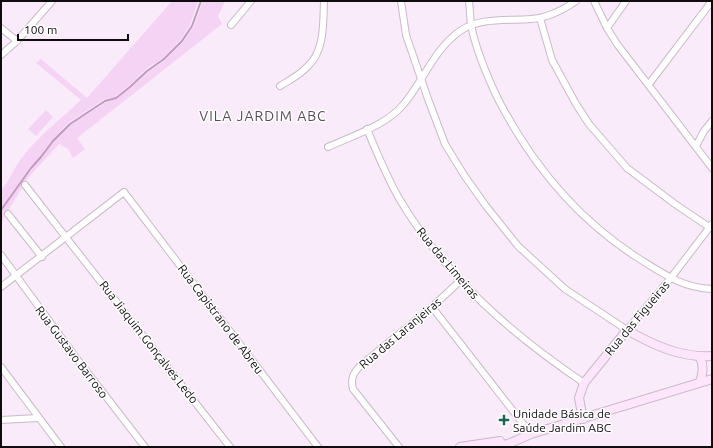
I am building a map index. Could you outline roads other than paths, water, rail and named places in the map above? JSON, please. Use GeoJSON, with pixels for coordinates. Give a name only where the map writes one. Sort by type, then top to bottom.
{"type":"FeatureCollection","features":[{"type":"Feature","properties":{"kind":"street"},"geometry":{"type":"LineString","coordinates":[[1,55],[17,41],[52,1]]}},
{"type":"Feature","properties":{"kind":"street"},"geometry":{"type":"LineString","coordinates":[[231,25],[251,1]]}},
{"type":"Feature","properties":{"kind":"street"},"geometry":{"type":"LineString","coordinates":[[280,86],[310,66],[316,56],[323,33],[324,1]]}},
{"type":"Feature","properties":{"kind":"street"},"geometry":{"type":"LineString","coordinates":[[401,1],[406,35],[438,128],[453,158],[464,175],[514,241],[565,289],[626,330],[648,342],[671,351],[700,357],[712,356]]}},
{"type":"Feature","properties":{"kind":"street"},"geometry":{"type":"LineString","coordinates":[[469,1],[471,24],[486,70],[503,108],[517,134],[552,183],[593,223],[623,248],[670,279],[703,289],[712,289]]}},
{"type":"Feature","properties":{"kind":"street"},"geometry":{"type":"LineString","coordinates":[[328,147],[380,123],[402,106],[413,92],[420,78],[453,36],[460,30],[471,24],[498,20],[540,18],[554,13],[576,1]]}},
{"type":"Feature","properties":{"kind":"street"},"geometry":{"type":"LineString","coordinates":[[594,1],[606,28],[617,44],[712,168]]}},
{"type":"Feature","properties":{"kind":"street"},"geometry":{"type":"LineString","coordinates":[[606,28],[626,1]]}},
{"type":"Feature","properties":{"kind":"street"},"geometry":{"type":"LineString","coordinates":[[649,84],[712,1]]}},
{"type":"Feature","properties":{"kind":"street"},"geometry":{"type":"LineString","coordinates":[[540,18],[552,60],[576,104],[589,124],[627,168],[675,204],[711,225]]}},
{"type":"Feature","properties":{"kind":"street"},"geometry":{"type":"LineString","coordinates":[[1,28],[17,41]]}},
{"type":"Feature","properties":{"kind":"street"},"geometry":{"type":"LineString","coordinates":[[696,146],[704,131],[712,121]]}},
{"type":"Feature","properties":{"kind":"street","name":"Rua das Limeiras"},"geometry":{"type":"LineString","coordinates":[[367,129],[384,169],[412,220],[460,281],[506,326],[556,365],[584,383]]}},
{"type":"Feature","properties":{"kind":"street","name":"Rua Jiaquim Gonçalves Ledo"},"geometry":{"type":"LineString","coordinates":[[25,185],[230,447]]}},
{"type":"Feature","properties":{"kind":"street","name":"Rua Capistrano de Abreu"},"geometry":{"type":"LineString","coordinates":[[66,237],[124,192],[318,447]]}},
{"type":"Feature","properties":{"kind":"street"},"geometry":{"type":"LineString","coordinates":[[8,214],[42,256]]}},
{"type":"Feature","properties":{"kind":"street","name":"Rua das Figueiras"},"geometry":{"type":"LineString","coordinates":[[583,419],[579,398],[584,383],[626,330],[670,279],[711,225]]}},
{"type":"Feature","properties":{"kind":"street"},"geometry":{"type":"LineString","coordinates":[[1,287],[66,237]]}},
{"type":"Feature","properties":{"kind":"street","name":"Rua Gustavo Barroso"},"geometry":{"type":"LineString","coordinates":[[1,255],[86,371],[145,447]]}},
{"type":"Feature","properties":{"kind":"street","name":"Rua das Laranjeiras"},"geometry":{"type":"LineString","coordinates":[[399,447],[353,389],[351,383],[352,376],[361,365],[432,307],[460,281]]}},
{"type":"Feature","properties":{"kind":"street"},"geometry":{"type":"LineString","coordinates":[[432,307],[531,434]]}},
{"type":"Feature","properties":{"kind":"street"},"geometry":{"type":"LineString","coordinates":[[700,357],[703,364],[700,382]]}},
{"type":"Feature","properties":{"kind":"street"},"geometry":{"type":"LineString","coordinates":[[1,367],[61,447]]}},
{"type":"Feature","properties":{"kind":"street"},"geometry":{"type":"LineString","coordinates":[[492,447],[712,379]]}},
{"type":"Feature","properties":{"kind":"street"},"geometry":{"type":"LineString","coordinates":[[1,420],[38,418]]}},
{"type":"Feature","properties":{"kind":"street"},"geometry":{"type":"LineString","coordinates":[[460,447],[509,443]]}},
{"type":"Feature","properties":{"kind":"waterway"},"geometry":{"type":"LineString","coordinates":[[1,210],[31,168],[53,141],[70,124],[105,101],[116,98],[147,71],[164,59],[182,41],[192,26],[201,1]]}},
{"type":"Feature","properties":{"kind":"place","name":"Unidade Básica de Saúde Jardim ABC"},"geometry":{"type":"Point","coordinates":[504,420]}},
{"type":"Feature","properties":{"kind":"district","name":"VILA JARDIM ABC"},"geometry":{"type":"Point","coordinates":[263,116]}}]}
